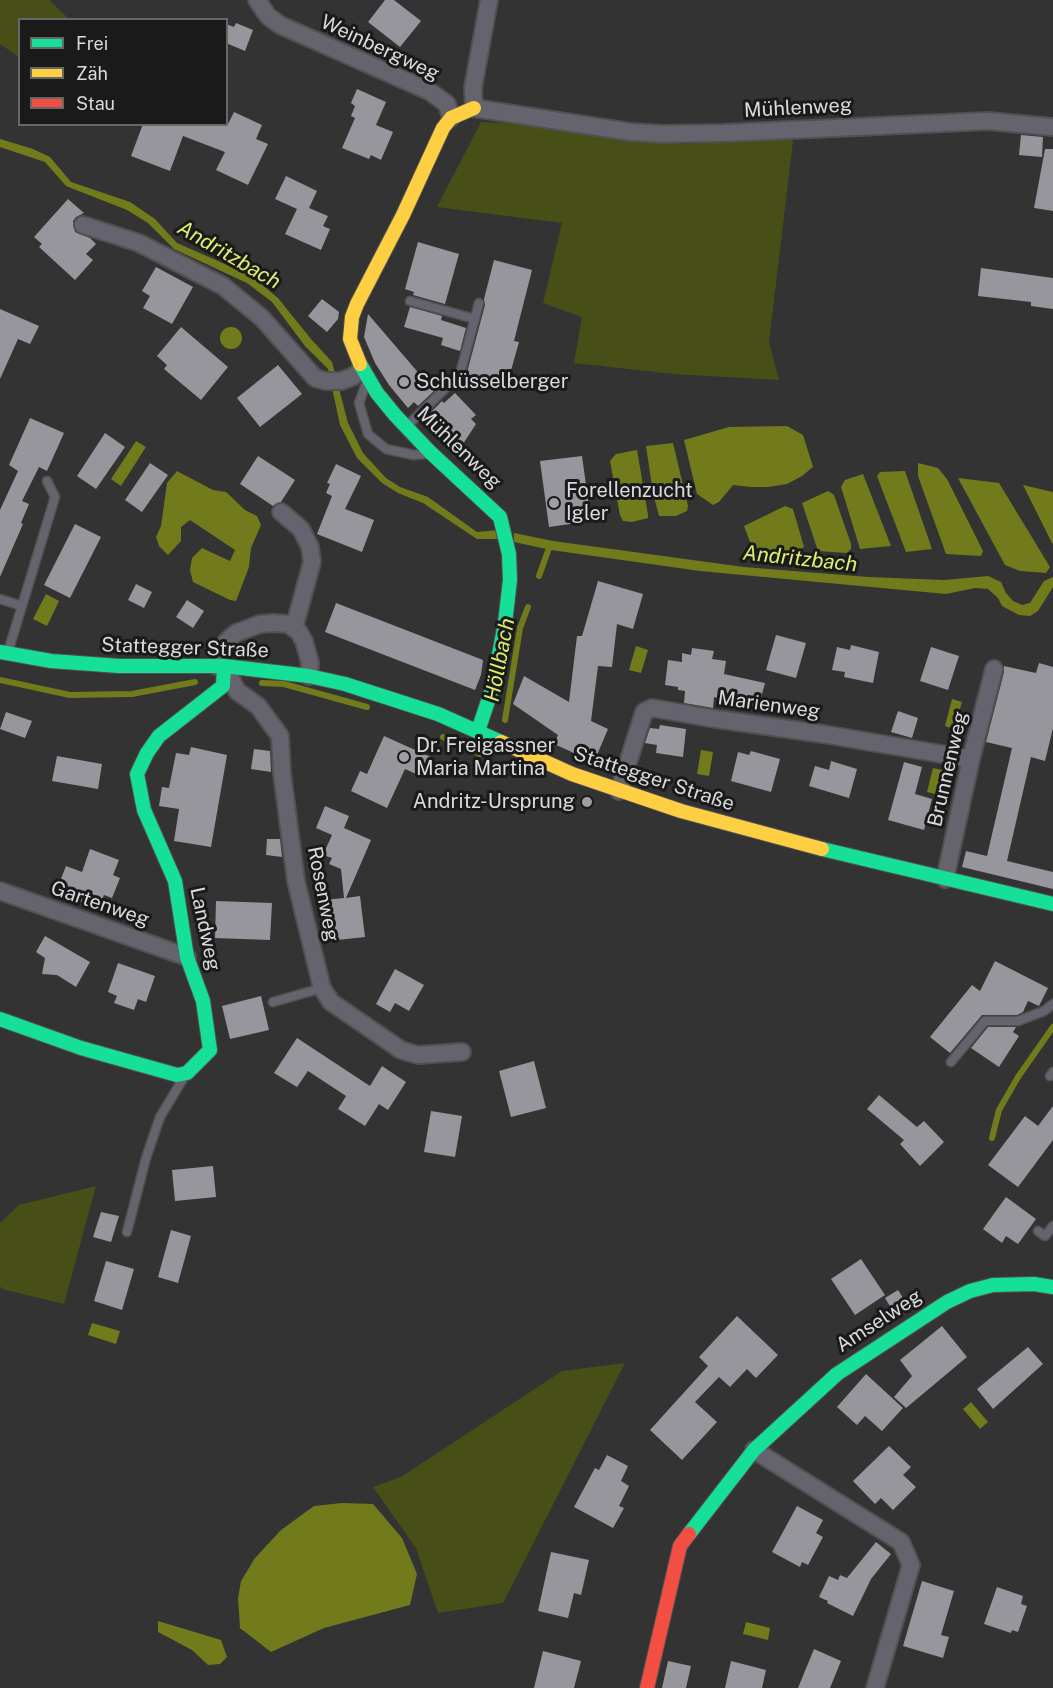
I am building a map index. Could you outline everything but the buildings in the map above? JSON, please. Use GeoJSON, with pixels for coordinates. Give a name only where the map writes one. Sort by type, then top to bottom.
{"type":"FeatureCollection","features":[{"type":"Feature","properties":{"kind":"street","name":"Weinbergweg"},"geometry":{"type":"LineString","coordinates":[[257,0],[268,16],[297,34],[429,91],[447,104],[452,118]]}},
{"type":"Feature","properties":{"kind":"street"},"geometry":{"type":"LineString","coordinates":[[452,118],[474,108],[473,88],[489,0]]}},
{"type":"Feature","properties":{"kind":"street","name":"Mühlenweg"},"geometry":{"type":"LineString","coordinates":[[474,108],[630,132],[662,134],[980,122],[1053,126]]}},
{"type":"Feature","properties":{"kind":"street","name":"Mühlenweg"},"geometry":{"type":"LineString","coordinates":[[452,118],[430,153],[404,215],[365,288],[352,317],[350,339],[365,375],[376,393],[432,454],[500,517],[509,554],[510,580],[505,623],[492,686],[478,731]]}},
{"type":"Feature","properties":{"kind":"street"},"geometry":{"type":"LineString","coordinates":[[83,225],[139,243],[223,286],[262,318],[306,371],[315,378],[333,381],[365,375]]}},
{"type":"Feature","properties":{"kind":"street"},"geometry":{"type":"LineString","coordinates":[[281,512],[300,529],[310,548],[312,562],[294,628]]}},
{"type":"Feature","properties":{"kind":"street"},"geometry":{"type":"LineString","coordinates":[[220,666],[226,642],[236,633],[260,624],[288,624],[304,640],[310,663],[309,676]]}},
{"type":"Feature","properties":{"kind":"street","name":"Stattegger Straße"},"geometry":{"type":"LineString","coordinates":[[4,653],[51,661],[119,666],[220,666],[309,676],[345,684],[407,702],[540,760],[619,791],[765,835],[1053,904]]}},
{"type":"Feature","properties":{"kind":"street","name":"Landweg"},"geometry":{"type":"LineString","coordinates":[[187,1073],[210,1050],[203,1001],[187,957],[175,881],[144,810],[137,774],[147,753],[159,736],[223,686],[220,666]]}},
{"type":"Feature","properties":{"kind":"street","name":"Rosenweg"},"geometry":{"type":"LineString","coordinates":[[220,666],[237,691],[258,706],[280,736],[282,774],[296,881],[322,988],[331,1002],[401,1050],[418,1055],[462,1052]]}},
{"type":"Feature","properties":{"kind":"street","name":"Brunnenweg"},"geometry":{"type":"LineString","coordinates":[[945,879],[971,759],[994,669]]}},
{"type":"Feature","properties":{"kind":"street","name":"Marienweg"},"geometry":{"type":"LineString","coordinates":[[619,791],[644,712],[652,708],[971,759]]}},
{"type":"Feature","properties":{"kind":"street","name":"Gartenweg"},"geometry":{"type":"LineString","coordinates":[[0,891],[187,957]]}},
{"type":"Feature","properties":{"kind":"street"},"geometry":{"type":"LineString","coordinates":[[0,1020],[81,1048],[177,1075],[187,1073]]}},
{"type":"Feature","properties":{"kind":"street","name":"Amselweg"},"geometry":{"type":"LineString","coordinates":[[647,1688],[680,1546],[754,1450],[837,1374],[947,1302],[993,1285],[1034,1284],[1053,1287]]}},
{"type":"Feature","properties":{"kind":"street"},"geometry":{"type":"LineString","coordinates":[[754,1450],[901,1542],[911,1565],[875,1688]]}},
{"type":"Feature","properties":{"kind":"lane"},"geometry":{"type":"LineString","coordinates":[[410,301],[475,319]]}},
{"type":"Feature","properties":{"kind":"lane"},"geometry":{"type":"LineString","coordinates":[[406,427],[460,374],[479,303]]}},
{"type":"Feature","properties":{"kind":"lane"},"geometry":{"type":"LineString","coordinates":[[365,375],[359,403],[368,434],[387,449],[414,455],[432,454]]}},
{"type":"Feature","properties":{"kind":"lane"},"geometry":{"type":"LineString","coordinates":[[4,653],[22,606],[55,497],[47,481]]}},
{"type":"Feature","properties":{"kind":"lane"},"geometry":{"type":"LineString","coordinates":[[0,599],[22,606]]}},
{"type":"Feature","properties":{"kind":"lane"},"geometry":{"type":"LineString","coordinates":[[273,1002],[322,988]]}},
{"type":"Feature","properties":{"kind":"lane"},"geometry":{"type":"LineString","coordinates":[[951,1062],[985,1021],[1018,1021],[1044,1011],[1053,1004]]}},
{"type":"Feature","properties":{"kind":"lane"},"geometry":{"type":"LineString","coordinates":[[127,1232],[146,1158],[160,1117],[187,1073]]}},
{"type":"Feature","properties":{"kind":"lane"},"geometry":{"type":"LineString","coordinates":[[1038,1231],[1045,1236],[1053,1226]]}},
{"type":"Feature","properties":{"kind":"shaded area"},"geometry":{"type":"Polygon","coordinates":[[[0,0],[49,0],[68,18],[18,18],[18,56],[0,44],[0,0]]]}},
{"type":"Feature","properties":{"kind":"shaded area"},"geometry":{"type":"Polygon","coordinates":[[[481,122],[521,124],[580,134],[681,144],[790,138],[793,141],[769,342],[779,380],[674,374],[574,363],[582,317],[543,303],[562,223],[437,207],[481,122]]]}},
{"type":"Feature","properties":{"kind":"shaded area"},"geometry":{"type":"Polygon","coordinates":[[[0,139],[50,157],[71,182],[130,202],[155,219],[177,243],[250,275],[278,298],[332,362],[348,423],[363,453],[386,478],[400,487],[428,497],[477,532],[499,530],[501,539],[477,539],[423,503],[398,493],[382,483],[357,458],[340,425],[328,369],[305,346],[272,302],[247,283],[174,249],[148,223],[127,210],[66,186],[45,162],[0,147],[0,139]]]}},
{"type":"Feature","properties":{"kind":"shaded area"},"geometry":{"type":"Polygon","coordinates":[[[231,327],[241,334],[242,338],[235,348],[231,349],[221,342],[220,338],[227,328],[231,327]]]}},
{"type":"Feature","properties":{"kind":"shaded area"},"geometry":{"type":"Polygon","coordinates":[[[787,426],[803,435],[813,467],[802,476],[787,484],[768,487],[733,485],[719,502],[713,505],[697,494],[684,440],[729,427],[787,426]]]}},
{"type":"Feature","properties":{"kind":"shaded area"},"geometry":{"type":"Polygon","coordinates":[[[136,441],[146,447],[121,486],[111,479],[136,441]]]}},
{"type":"Feature","properties":{"kind":"shaded area"},"geometry":{"type":"Polygon","coordinates":[[[673,443],[688,506],[687,511],[676,516],[659,516],[646,446],[673,443]]]}},
{"type":"Feature","properties":{"kind":"shaded area"},"geometry":{"type":"Polygon","coordinates":[[[637,450],[648,518],[632,522],[623,521],[610,461],[616,454],[637,450]]]}},
{"type":"Feature","properties":{"kind":"shaded area"},"geometry":{"type":"Polygon","coordinates":[[[918,463],[938,468],[947,479],[983,551],[981,556],[946,554],[918,476],[918,463]]]}},
{"type":"Feature","properties":{"kind":"shaded area"},"geometry":{"type":"Polygon","coordinates":[[[177,471],[213,490],[226,492],[245,510],[257,516],[261,525],[251,548],[249,567],[236,601],[193,582],[190,570],[192,558],[202,548],[230,561],[235,550],[190,520],[181,527],[181,541],[168,555],[159,546],[156,537],[161,526],[167,483],[177,471]]]}},
{"type":"Feature","properties":{"kind":"shaded area"},"geometry":{"type":"Polygon","coordinates":[[[905,471],[932,549],[906,552],[877,476],[880,472],[905,471]]]}},
{"type":"Feature","properties":{"kind":"shaded area"},"geometry":{"type":"Polygon","coordinates":[[[863,474],[891,546],[860,549],[841,487],[845,480],[863,474]]]}},
{"type":"Feature","properties":{"kind":"shaded area"},"geometry":{"type":"Polygon","coordinates":[[[958,478],[999,483],[1050,567],[1046,573],[1020,571],[1005,565],[958,478]]]}},
{"type":"Feature","properties":{"kind":"shaded area"},"geometry":{"type":"Polygon","coordinates":[[[1023,485],[1053,492],[1053,544],[1052,543],[1023,485]]]}},
{"type":"Feature","properties":{"kind":"shaded area"},"geometry":{"type":"Polygon","coordinates":[[[828,491],[834,495],[851,544],[851,549],[847,553],[818,551],[802,503],[828,491]]]}},
{"type":"Feature","properties":{"kind":"shaded area"},"geometry":{"type":"Polygon","coordinates":[[[785,506],[793,509],[804,547],[792,554],[752,547],[744,526],[785,506]]]}},
{"type":"Feature","properties":{"kind":"shaded area"},"geometry":{"type":"Polygon","coordinates":[[[514,533],[553,541],[744,567],[868,577],[944,580],[988,576],[1001,582],[1013,601],[1022,605],[1030,603],[1044,581],[1053,577],[1053,587],[1038,611],[1030,616],[1019,615],[1002,606],[998,598],[988,589],[975,588],[946,594],[700,571],[551,550],[514,542],[514,533]]]}},
{"type":"Feature","properties":{"kind":"shaded area"},"geometry":{"type":"Polygon","coordinates":[[[46,594],[59,601],[47,626],[33,619],[46,594]]]}},
{"type":"Feature","properties":{"kind":"shaded area"},"geometry":{"type":"Polygon","coordinates":[[[636,646],[648,650],[641,673],[629,670],[636,646]]]}},
{"type":"Feature","properties":{"kind":"shaded area"},"geometry":{"type":"Polygon","coordinates":[[[952,699],[962,702],[954,729],[945,726],[952,699]]]}},
{"type":"Feature","properties":{"kind":"shaded area"},"geometry":{"type":"Polygon","coordinates":[[[701,750],[713,752],[709,776],[697,774],[701,750]]]}},
{"type":"Feature","properties":{"kind":"shaded area"},"geometry":{"type":"Polygon","coordinates":[[[933,768],[946,771],[939,795],[927,792],[933,768]]]}},
{"type":"Feature","properties":{"kind":"shaded area"},"geometry":{"type":"Polygon","coordinates":[[[96,1186],[64,1304],[2,1289],[0,1286],[0,1223],[19,1205],[96,1186]]]}},
{"type":"Feature","properties":{"kind":"shaded area"},"geometry":{"type":"Polygon","coordinates":[[[92,1323],[120,1331],[116,1344],[88,1335],[92,1323]]]}},
{"type":"Feature","properties":{"kind":"shaded area"},"geometry":{"type":"Polygon","coordinates":[[[625,1363],[503,1603],[438,1613],[416,1548],[373,1487],[401,1477],[562,1371],[625,1363]]]}},
{"type":"Feature","properties":{"kind":"shaded area"},"geometry":{"type":"Polygon","coordinates":[[[971,1402],[988,1422],[980,1429],[963,1409],[971,1402]]]}},
{"type":"Feature","properties":{"kind":"shaded area"},"geometry":{"type":"Polygon","coordinates":[[[342,1503],[373,1504],[402,1538],[417,1574],[410,1605],[324,1628],[271,1652],[240,1628],[238,1598],[241,1581],[255,1558],[281,1530],[314,1506],[342,1503]]]}},
{"type":"Feature","properties":{"kind":"shaded area"},"geometry":{"type":"Polygon","coordinates":[[[158,1621],[221,1640],[227,1657],[220,1664],[208,1665],[192,1650],[158,1632],[158,1621]]]}},
{"type":"Feature","properties":{"kind":"shaded area"},"geometry":{"type":"Polygon","coordinates":[[[746,1622],[770,1628],[768,1640],[743,1634],[746,1622]]]}},
{"type":"Feature","properties":{"kind":"waterway","name":"Höllbach"},"geometry":{"type":"LineString","coordinates":[[539,576],[549,548]]}},
{"type":"Feature","properties":{"kind":"waterway","name":"Höllbach"},"geometry":{"type":"LineString","coordinates":[[505,720],[520,628],[528,607]]}},
{"type":"Feature","properties":{"kind":"waterway","name":"Höllbach"},"geometry":{"type":"LineString","coordinates":[[0,680],[70,695],[132,694],[195,682]]}},
{"type":"Feature","properties":{"kind":"waterway","name":"Höllbach"},"geometry":{"type":"LineString","coordinates":[[262,683],[284,684],[367,707]]}},
{"type":"Feature","properties":{"kind":"waterway","name":"Höllbach"},"geometry":{"type":"LineString","coordinates":[[443,737],[480,754],[489,752]]}},
{"type":"Feature","properties":{"kind":"waterway"},"geometry":{"type":"LineString","coordinates":[[992,1138],[999,1110],[1018,1077],[1053,1027]]}},
{"type":"Feature","properties":{"kind":"traffic: fast"},"geometry":{"type":"LineString","coordinates":[[360,364],[377,393],[395,415],[430,452],[500,517],[509,554],[510,580],[505,623],[493,686],[478,731]]}},
{"type":"Feature","properties":{"kind":"traffic: fast"},"geometry":{"type":"LineString","coordinates":[[0,652],[51,661],[119,666],[224,666],[309,676],[345,684],[438,714],[501,742]]}},
{"type":"Feature","properties":{"kind":"traffic: fast"},"geometry":{"type":"LineString","coordinates":[[0,1019],[81,1048],[177,1075],[187,1073],[210,1050],[203,1001],[187,957],[175,881],[144,810],[137,774],[147,753],[159,736],[223,686],[224,666]]}},
{"type":"Feature","properties":{"kind":"traffic: fast"},"geometry":{"type":"LineString","coordinates":[[822,849],[1053,904]]}},
{"type":"Feature","properties":{"kind":"traffic: fast"},"geometry":{"type":"LineString","coordinates":[[689,1534],[754,1450],[837,1374],[947,1302],[970,1291],[993,1285],[1034,1284],[1053,1287]]}},
{"type":"Feature","properties":{"kind":"traffic: slow"},"geometry":{"type":"LineString","coordinates":[[360,364],[350,339],[352,317],[357,304],[403,215],[443,128],[451,118],[474,108]]}},
{"type":"Feature","properties":{"kind":"traffic: slow"},"geometry":{"type":"LineString","coordinates":[[501,742],[572,774],[681,811],[822,849]]}},
{"type":"Feature","properties":{"kind":"traffic: jam"},"geometry":{"type":"LineString","coordinates":[[647,1688],[680,1546],[689,1534]]}},
{"type":"Feature","properties":{"kind":"place","name":"Schlüsselberger"},"geometry":{"type":"Point","coordinates":[404,382]}},
{"type":"Feature","properties":{"kind":"place","name":"Forellenzucht Igler"},"geometry":{"type":"Point","coordinates":[554,503]}},
{"type":"Feature","properties":{"kind":"place","name":"Dr. Freigassner Maria Martina"},"geometry":{"type":"Point","coordinates":[404,757]}},
{"type":"Feature","properties":{"kind":"place","name":"Andritz-Ursprung"},"geometry":{"type":"Point","coordinates":[587,802]}},
{"type":"Feature","properties":{"kind":"water label","name":"Andritzbach"},"geometry":{"type":"Point","coordinates":[229,255]}},
{"type":"Feature","properties":{"kind":"water label","name":"Andritzbach"},"geometry":{"type":"Point","coordinates":[800,559]}}]}
